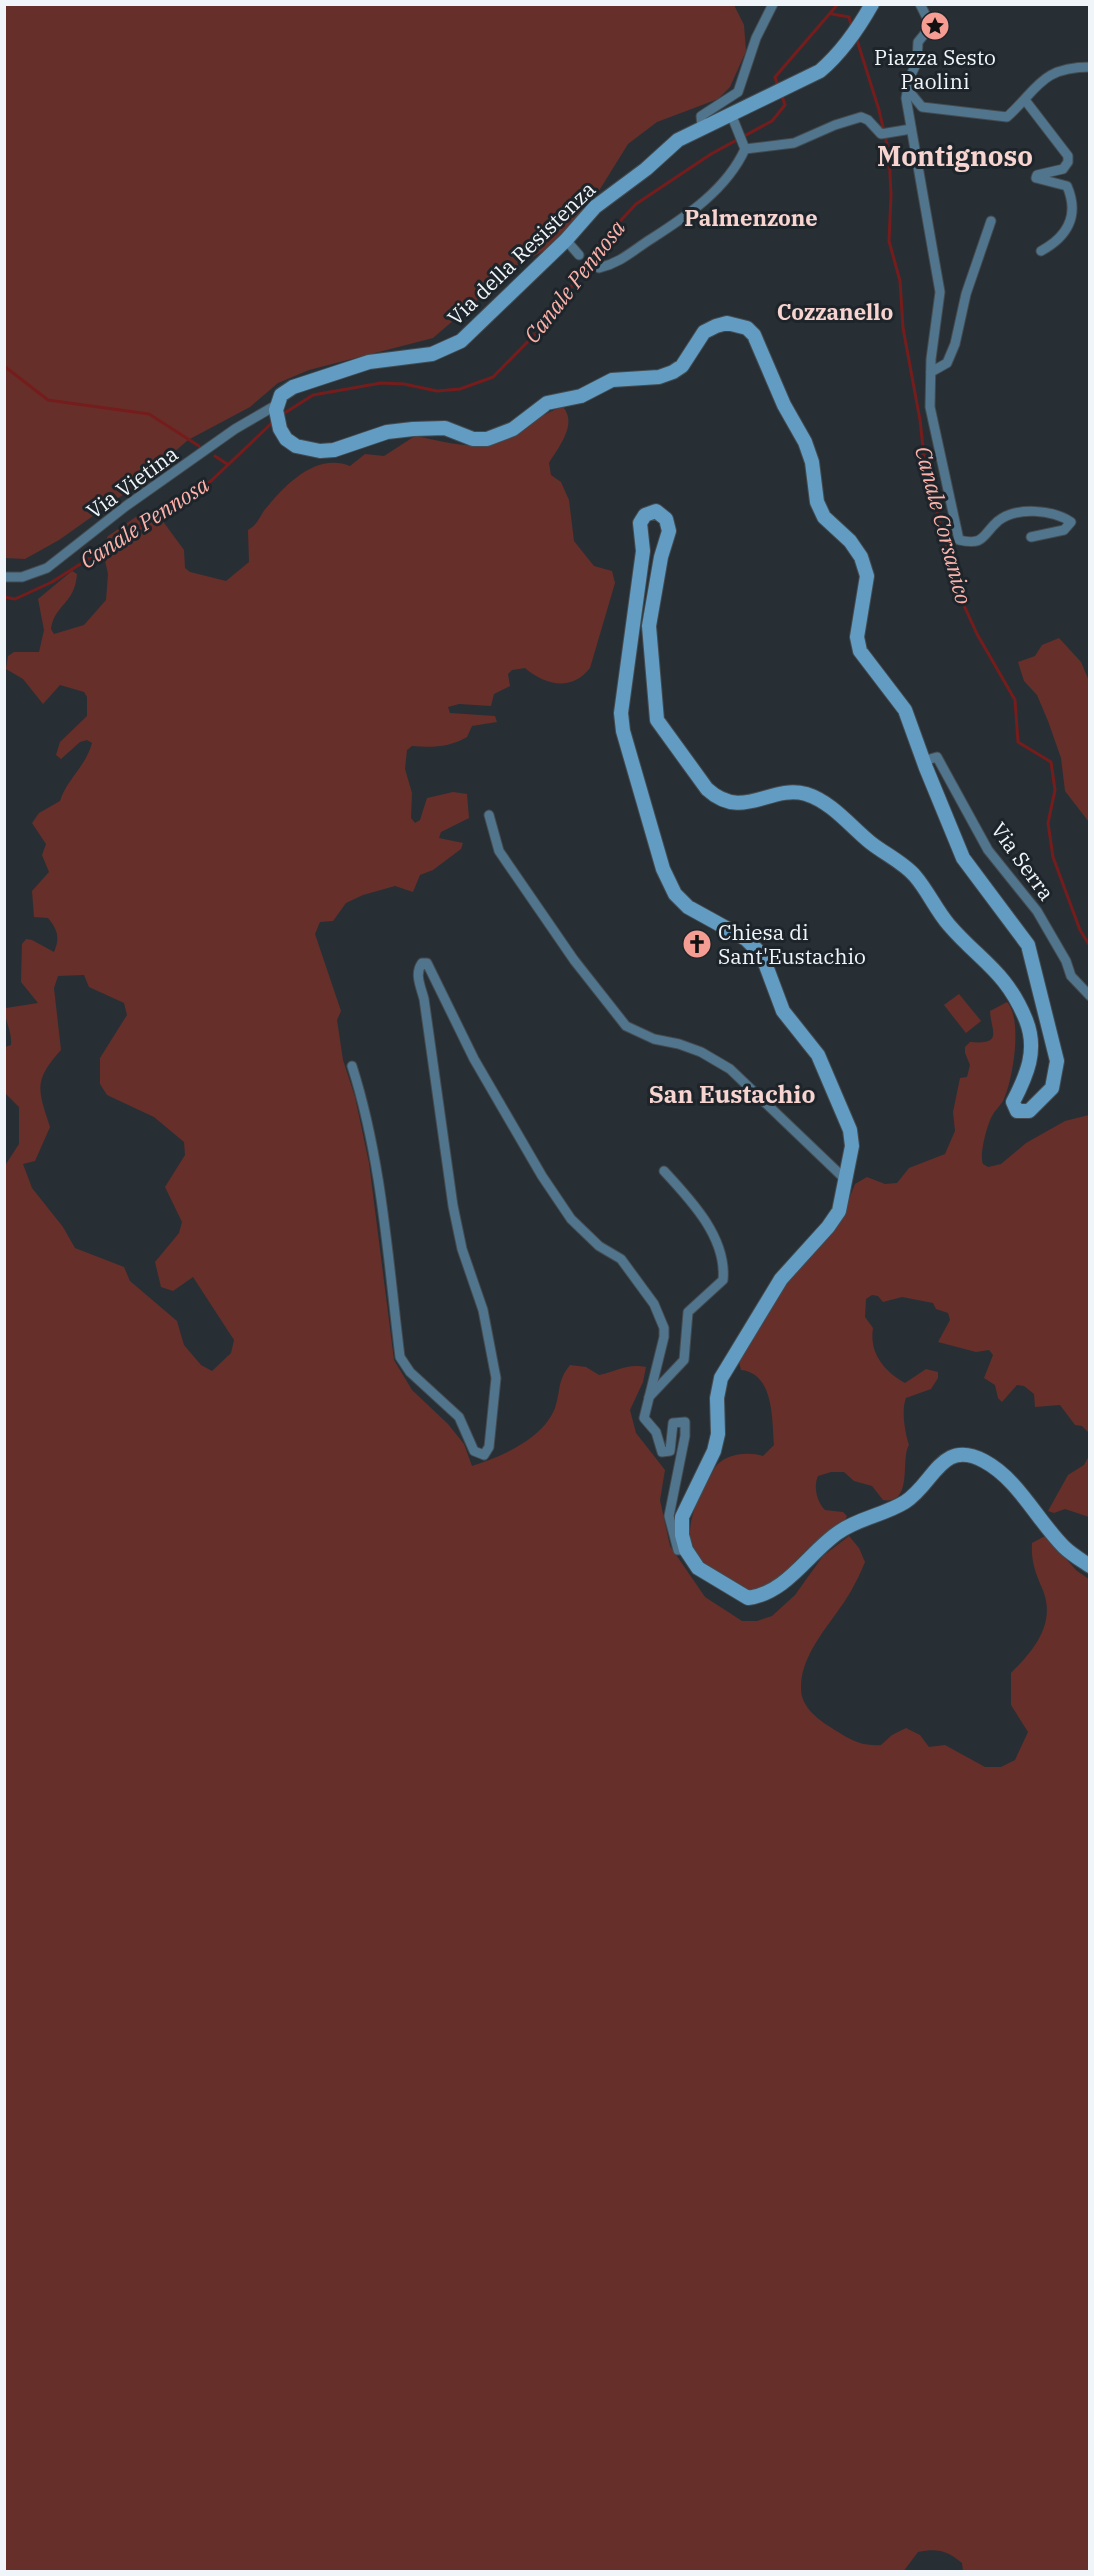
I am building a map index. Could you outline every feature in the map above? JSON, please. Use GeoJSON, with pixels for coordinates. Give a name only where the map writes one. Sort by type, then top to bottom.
{"type":"FeatureCollection","features":[{"type":"Feature","properties":{"kind":"street"},"geometry":{"type":"LineString","coordinates":[[702,127],[701,116],[738,92],[756,38],[772,4]]}},
{"type":"Feature","properties":{"kind":"street","name":"Via della Resistenza"},"geometry":{"type":"LineString","coordinates":[[277,407],[281,395],[293,387],[331,373],[369,362],[432,354],[461,341],[566,240],[595,207],[678,140],[702,127],[734,120],[771,95],[820,71],[834,59],[872,4]]}},
{"type":"Feature","properties":{"kind":"street"},"geometry":{"type":"LineString","coordinates":[[920,4],[931,26],[918,42],[917,62],[910,76],[908,90],[911,129],[940,292],[931,372],[930,407],[959,540],[971,543],[984,539],[999,520],[1025,512],[1057,513],[1071,522],[1064,530],[1031,537]]}},
{"type":"Feature","properties":{"kind":"street"},"geometry":{"type":"LineString","coordinates":[[908,90],[922,107],[1007,117],[1025,100],[1040,80],[1071,67],[1089,67]]}},
{"type":"Feature","properties":{"kind":"street"},"geometry":{"type":"LineString","coordinates":[[1025,100],[1068,156],[1068,162],[1063,169],[1037,175],[1036,178],[1067,186],[1072,197],[1069,229],[1053,245],[1041,251]]}},
{"type":"Feature","properties":{"kind":"street"},"geometry":{"type":"LineString","coordinates":[[745,149],[794,143],[835,125],[861,117],[868,120],[881,134],[911,129]]}},
{"type":"Feature","properties":{"kind":"street"},"geometry":{"type":"LineString","coordinates":[[590,262],[599,268],[620,263],[686,217],[735,169],[745,149],[734,120]]}},
{"type":"Feature","properties":{"kind":"street"},"geometry":{"type":"LineString","coordinates":[[931,372],[947,363],[955,344],[966,294],[991,221]]}},
{"type":"Feature","properties":{"kind":"street"},"geometry":{"type":"LineString","coordinates":[[566,240],[579,255]]}},
{"type":"Feature","properties":{"kind":"street"},"geometry":{"type":"LineString","coordinates":[[277,407],[280,429],[296,446],[320,451],[334,450],[387,432],[413,429],[445,428],[473,439],[487,440],[513,429],[547,404],[581,396],[612,380],[659,378],[673,372],[682,366],[704,332],[716,326],[727,323],[747,328],[754,335],[784,405],[805,442],[812,462],[817,502],[824,517],[850,542],[861,557],[867,576],[857,637],[860,651],[905,710],[923,761],[963,858],[1028,945],[1057,1061],[1052,1088],[1029,1111],[1017,1111],[1013,1102],[1029,1070],[1032,1054],[1026,1021],[998,971],[949,925],[914,875],[870,842],[822,801],[805,794],[794,793],[733,803],[716,797],[663,730],[657,720],[649,626],[661,557],[669,531],[666,519],[656,511],[645,515],[640,523],[643,551],[621,713],[622,730],[663,870],[675,894],[688,907],[729,927],[746,939],[762,955],[783,1011],[818,1055],[845,1116],[852,1146],[847,1181],[839,1210],[828,1227],[781,1280],[721,1378],[717,1398],[718,1434],[714,1451],[682,1517],[682,1535],[686,1550],[698,1568],[748,1598],[756,1597],[783,1582],[839,1532],[904,1503],[926,1482],[944,1459],[956,1454],[972,1455],[986,1462],[1012,1484],[1065,1548],[1089,1566]]}},
{"type":"Feature","properties":{"kind":"street","name":"Via Vietina"},"geometry":{"type":"LineString","coordinates":[[4,577],[22,577],[47,568],[126,506],[235,429],[277,407]]}},
{"type":"Feature","properties":{"kind":"street","name":"Via Serra"},"geometry":{"type":"LineString","coordinates":[[923,761],[937,757],[988,850],[1037,911],[1066,961],[1071,976],[1089,996]]}},
{"type":"Feature","properties":{"kind":"street"},"geometry":{"type":"LineString","coordinates":[[489,815],[499,851],[574,960],[626,1026],[654,1040],[679,1044],[701,1052],[730,1069],[847,1181]]}},
{"type":"Feature","properties":{"kind":"street"},"geometry":{"type":"LineString","coordinates":[[352,1066],[365,1107],[375,1157],[400,1357],[410,1372],[459,1417],[474,1451],[484,1455],[489,1447],[496,1378],[483,1310],[462,1249],[453,1206],[424,999],[418,975],[422,963],[426,963],[474,1059],[571,1220],[598,1246],[621,1260],[654,1304],[664,1328],[664,1337],[644,1418],[656,1432],[662,1452],[670,1451],[673,1423],[685,1422],[685,1436],[669,1516],[678,1550],[686,1550]]}},
{"type":"Feature","properties":{"kind":"street"},"geometry":{"type":"LineString","coordinates":[[648,1398],[684,1360],[688,1312],[723,1280],[724,1268],[721,1251],[693,1203],[664,1171]]}},
{"type":"Feature","properties":{"kind":"shaded area"},"geometry":{"type":"Polygon","coordinates":[[[5,5],[734,5],[744,25],[746,51],[730,87],[718,99],[657,122],[628,144],[592,202],[547,249],[518,265],[433,338],[309,370],[278,383],[250,407],[188,440],[134,487],[59,540],[25,559],[5,558],[5,5]]]}},
{"type":"Feature","properties":{"kind":"shaded area"},"geometry":{"type":"Polygon","coordinates":[[[563,407],[567,414],[568,428],[549,463],[551,475],[561,482],[569,500],[574,541],[594,566],[612,571],[615,583],[590,668],[583,675],[567,683],[541,679],[525,668],[512,670],[508,674],[510,686],[494,694],[491,706],[459,704],[448,707],[450,713],[495,716],[497,722],[472,726],[467,737],[447,745],[412,746],[407,750],[405,769],[412,793],[411,818],[415,823],[420,820],[427,798],[453,792],[467,794],[469,818],[441,832],[439,838],[463,843],[461,849],[433,870],[420,875],[413,892],[395,886],[363,895],[346,903],[333,921],[320,922],[315,934],[341,1011],[337,1020],[343,1060],[355,1097],[369,1163],[394,1360],[412,1390],[448,1424],[464,1444],[472,1466],[508,1452],[541,1429],[555,1408],[561,1381],[570,1365],[586,1367],[599,1375],[628,1367],[646,1367],[643,1382],[630,1410],[636,1433],[665,1470],[660,1500],[670,1546],[705,1597],[742,1621],[757,1621],[772,1616],[795,1595],[823,1556],[849,1536],[859,1548],[865,1562],[851,1591],[812,1650],[802,1675],[801,1689],[806,1705],[822,1722],[859,1743],[881,1745],[892,1735],[906,1728],[920,1735],[929,1747],[945,1745],[985,1767],[1001,1767],[1015,1760],[1028,1732],[1011,1705],[1011,1673],[1035,1645],[1045,1624],[1047,1612],[1046,1600],[1034,1566],[1032,1543],[1045,1536],[1077,1571],[1089,1579],[1089,2571],[963,2571],[962,2563],[951,2555],[931,2550],[918,2552],[903,2572],[5,2571],[4,1167],[19,1144],[19,1107],[5,1093],[5,1047],[11,1045],[5,1012],[6,1008],[38,1003],[21,982],[22,944],[26,939],[32,940],[54,952],[57,942],[56,930],[48,918],[34,917],[32,891],[49,872],[42,855],[46,844],[32,823],[39,813],[60,801],[92,743],[87,740],[80,742],[61,759],[56,755],[60,742],[87,716],[87,697],[84,692],[60,685],[43,704],[23,679],[6,669],[8,656],[14,652],[39,652],[44,630],[38,599],[72,571],[77,574],[73,592],[56,614],[51,629],[54,634],[84,625],[106,600],[108,574],[102,547],[108,536],[143,512],[149,510],[159,516],[184,550],[185,568],[190,572],[226,581],[249,562],[248,530],[255,525],[265,509],[284,488],[304,472],[326,464],[338,463],[350,466],[365,454],[384,456],[415,436],[454,444],[490,444],[515,434],[563,407]],[[84,975],[58,976],[54,988],[61,1050],[46,1070],[40,1086],[50,1127],[35,1161],[23,1164],[32,1188],[63,1227],[75,1248],[124,1267],[130,1281],[177,1321],[184,1345],[201,1365],[212,1371],[231,1353],[234,1340],[193,1277],[173,1291],[161,1287],[155,1262],[179,1233],[182,1222],[165,1187],[185,1155],[184,1142],[154,1117],[107,1095],[100,1084],[100,1058],[127,1015],[124,1003],[89,987],[84,975]]]}},
{"type":"Feature","properties":{"kind":"shaded area"},"geometry":{"type":"Polygon","coordinates":[[[1059,638],[1081,662],[1089,681],[1089,822],[1065,791],[1061,758],[1048,721],[1037,695],[1024,681],[1018,662],[1035,656],[1042,645],[1059,638]]]}},
{"type":"Feature","properties":{"kind":"shaded area"},"geometry":{"type":"Polygon","coordinates":[[[959,994],[981,1021],[966,1033],[944,1005],[959,994]]]}},
{"type":"Feature","properties":{"kind":"shaded area"},"geometry":{"type":"Polygon","coordinates":[[[1007,1002],[1015,1022],[1013,1065],[1007,1092],[988,1126],[983,1147],[983,1164],[988,1167],[1001,1164],[1026,1143],[1065,1121],[1089,1115],[1089,1433],[1082,1426],[1075,1425],[1060,1405],[1035,1407],[1034,1394],[1024,1386],[1017,1385],[1002,1402],[998,1398],[995,1385],[984,1378],[993,1355],[989,1350],[976,1352],[938,1342],[950,1320],[948,1313],[936,1309],[933,1303],[902,1297],[883,1302],[878,1296],[872,1295],[866,1299],[865,1317],[873,1328],[873,1345],[885,1367],[905,1383],[926,1369],[938,1372],[938,1378],[931,1389],[906,1398],[904,1415],[909,1445],[902,1488],[893,1500],[883,1500],[872,1486],[854,1481],[844,1472],[831,1472],[818,1476],[816,1489],[820,1503],[825,1510],[843,1512],[847,1516],[845,1520],[839,1527],[819,1539],[781,1576],[749,1592],[722,1578],[704,1565],[693,1550],[690,1530],[698,1500],[717,1465],[734,1455],[763,1456],[774,1445],[771,1411],[765,1388],[760,1379],[752,1373],[741,1370],[738,1358],[790,1275],[845,1209],[855,1184],[867,1177],[885,1184],[897,1183],[909,1168],[945,1154],[955,1131],[953,1112],[960,1078],[967,1077],[970,1065],[965,1047],[970,1042],[992,1039],[990,1011],[1007,1002]]]}},
{"type":"Feature","properties":{"kind":"shaded area"},"geometry":{"type":"Polygon","coordinates":[[[1089,1456],[1089,1517],[1065,1509],[1054,1513],[1048,1511],[1068,1475],[1084,1465],[1089,1456]]]}},
{"type":"Feature","properties":{"kind":"waterway","name":"Canale Pennosa"},"geometry":{"type":"LineString","coordinates":[[778,87],[775,77],[838,4]]}},
{"type":"Feature","properties":{"kind":"waterway","name":"Canale Corsanico"},"geometry":{"type":"LineString","coordinates":[[832,14],[849,17],[852,28]]}},
{"type":"Feature","properties":{"kind":"waterway","name":"Canale Corsanico"},"geometry":{"type":"LineString","coordinates":[[856,37],[879,110],[889,153],[891,195],[889,241],[900,281],[903,328],[920,420],[926,475],[962,601],[977,634],[1015,700],[1018,742],[1051,762],[1055,790],[1048,823],[1053,857],[1080,930],[1090,946]]}},
{"type":"Feature","properties":{"kind":"waterway","name":"Canale Pennosa"},"geometry":{"type":"LineString","coordinates":[[280,416],[313,395],[381,383],[404,384],[437,391],[460,389],[493,377],[551,318],[597,246],[636,204],[711,154],[772,121],[785,105],[781,93]]}},
{"type":"Feature","properties":{"kind":"waterway"},"geometry":{"type":"LineString","coordinates":[[4,366],[48,400],[149,414],[199,446]]}},
{"type":"Feature","properties":{"kind":"waterway","name":"Canale Pennosa"},"geometry":{"type":"LineString","coordinates":[[4,597],[15,599],[52,582],[211,481],[275,420]]}},
{"type":"Feature","properties":{"kind":"waterway"},"geometry":{"type":"LineString","coordinates":[[215,456],[227,464]]}},
{"type":"Feature","properties":{"kind":"place","name":"Piazza Sesto Paolini"},"geometry":{"type":"Point","coordinates":[935,26]}},
{"type":"Feature","properties":{"kind":"place","name":"Chiesa di Sant'Eustachio"},"geometry":{"type":"Point","coordinates":[697,944]}},
{"type":"Feature","properties":{"kind":"district","name":"Montignoso"},"geometry":{"type":"Point","coordinates":[955,155]}},
{"type":"Feature","properties":{"kind":"district","name":"Palmenzone"},"geometry":{"type":"Point","coordinates":[751,217]}},
{"type":"Feature","properties":{"kind":"district","name":"Cozzanello"},"geometry":{"type":"Point","coordinates":[835,311]}},
{"type":"Feature","properties":{"kind":"district","name":"San Eustachio"},"geometry":{"type":"Point","coordinates":[732,1094]}}]}
